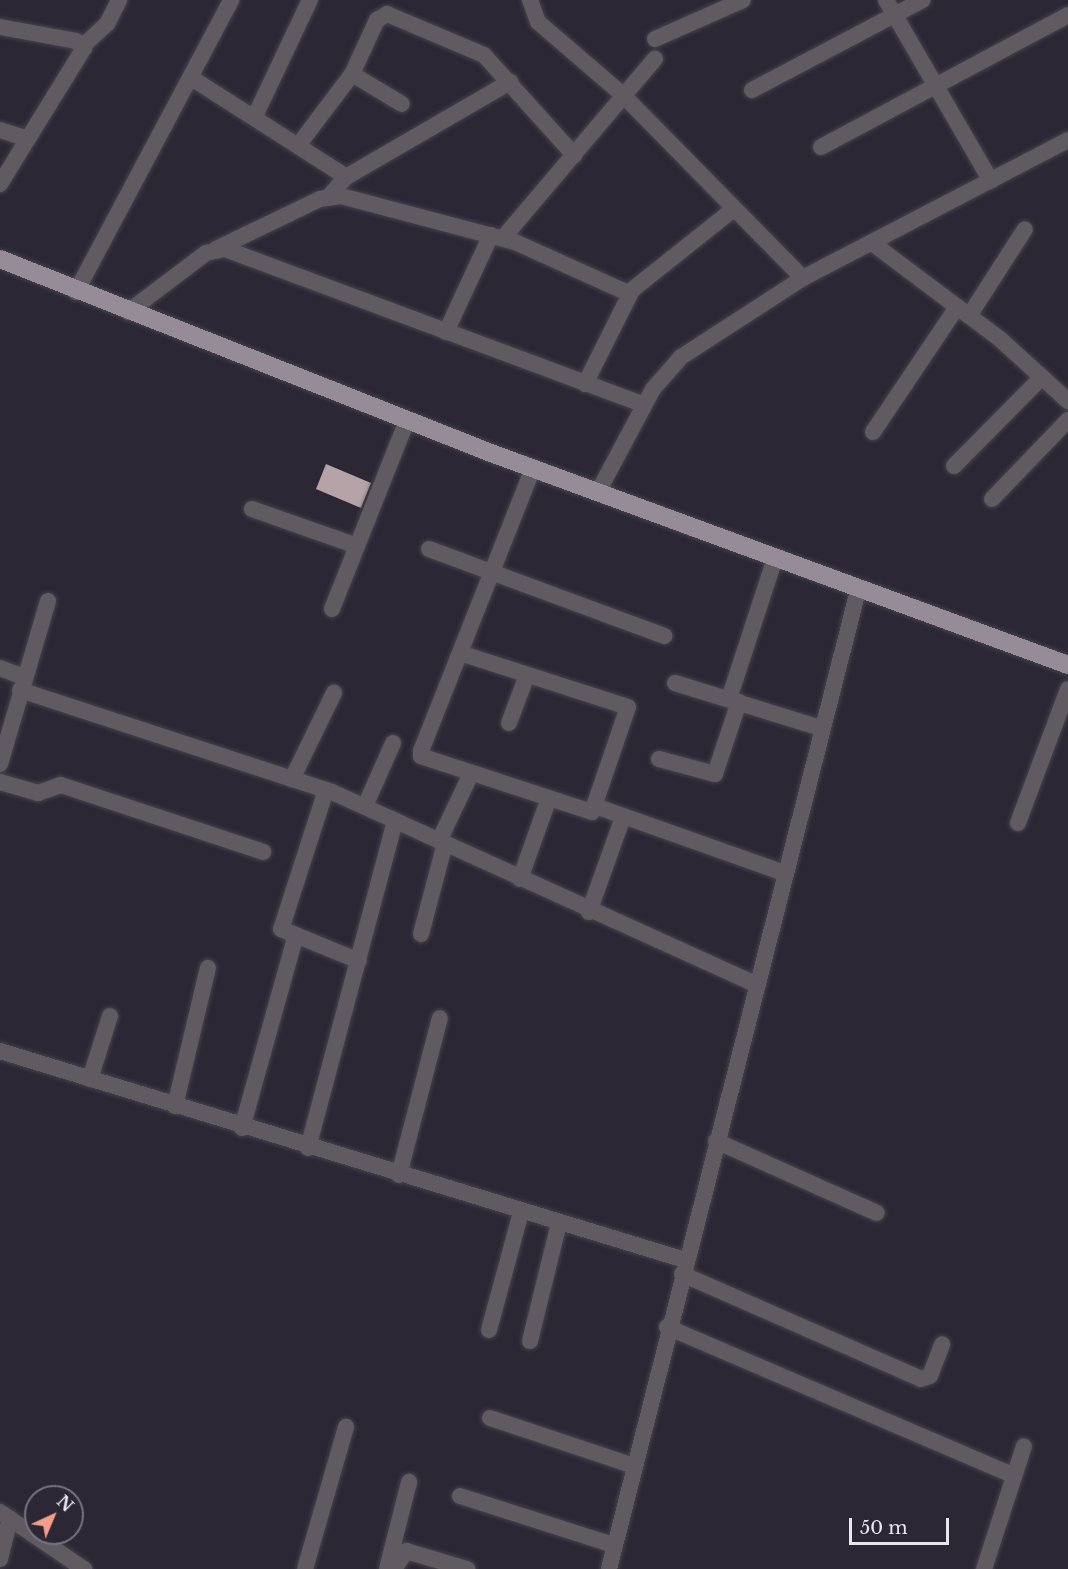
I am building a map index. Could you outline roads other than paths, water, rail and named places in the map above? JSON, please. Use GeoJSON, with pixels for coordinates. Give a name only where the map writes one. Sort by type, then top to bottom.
{"type":"FeatureCollection","features":[{"type":"Feature","properties":{"kind":"main road"},"geometry":{"type":"LineString","coordinates":[[0,259],[76,292],[533,468],[1068,665]]}},
{"type":"Feature","properties":{"kind":"street"},"geometry":{"type":"LineString","coordinates":[[0,184],[83,46],[107,24],[119,0]]}},
{"type":"Feature","properties":{"kind":"street"},"geometry":{"type":"LineString","coordinates":[[76,292],[193,79],[231,0]]}},
{"type":"Feature","properties":{"kind":"street"},"geometry":{"type":"LineString","coordinates":[[256,114],[310,0]]}},
{"type":"Feature","properties":{"kind":"street"},"geometry":{"type":"LineString","coordinates":[[530,0],[538,22],[624,96],[803,278]]}},
{"type":"Feature","properties":{"kind":"street"},"geometry":{"type":"LineString","coordinates":[[656,39],[743,0]]}},
{"type":"Feature","properties":{"kind":"street"},"geometry":{"type":"LineString","coordinates":[[886,0],[991,182]]}},
{"type":"Feature","properties":{"kind":"street"},"geometry":{"type":"LineString","coordinates":[[752,90],[923,0]]}},
{"type":"Feature","properties":{"kind":"street"},"geometry":{"type":"LineString","coordinates":[[300,143],[352,74],[377,20],[387,14],[484,55],[574,155]]}},
{"type":"Feature","properties":{"kind":"street"},"geometry":{"type":"LineString","coordinates":[[821,147],[938,89],[1068,15]]}},
{"type":"Feature","properties":{"kind":"street"},"geometry":{"type":"LineString","coordinates":[[0,27],[83,46]]}},
{"type":"Feature","properties":{"kind":"street"},"geometry":{"type":"LineString","coordinates":[[446,332],[497,236],[574,155],[655,59]]}},
{"type":"Feature","properties":{"kind":"street"},"geometry":{"type":"LineString","coordinates":[[352,74],[402,104]]}},
{"type":"Feature","properties":{"kind":"street"},"geometry":{"type":"LineString","coordinates":[[193,79],[256,114],[346,177]]}},
{"type":"Feature","properties":{"kind":"street"},"geometry":{"type":"LineString","coordinates":[[128,312],[216,249],[330,195],[346,177],[510,82]]}},
{"type":"Feature","properties":{"kind":"street"},"geometry":{"type":"LineString","coordinates":[[0,130],[28,139]]}},
{"type":"Feature","properties":{"kind":"street"},"geometry":{"type":"LineString","coordinates":[[598,492],[644,405],[681,357],[803,278],[1068,140]]}},
{"type":"Feature","properties":{"kind":"street"},"geometry":{"type":"LineString","coordinates":[[330,195],[497,236],[630,294]]}},
{"type":"Feature","properties":{"kind":"street"},"geometry":{"type":"LineString","coordinates":[[585,384],[630,294],[734,209]]}},
{"type":"Feature","properties":{"kind":"street"},"geometry":{"type":"LineString","coordinates":[[873,432],[1025,229]]}},
{"type":"Feature","properties":{"kind":"street"},"geometry":{"type":"LineString","coordinates":[[872,243],[963,312],[1042,377],[1068,402]]}},
{"type":"Feature","properties":{"kind":"street"},"geometry":{"type":"LineString","coordinates":[[216,249],[644,405]]}},
{"type":"Feature","properties":{"kind":"street"},"geometry":{"type":"LineString","coordinates":[[954,466],[1042,377]]}},
{"type":"Feature","properties":{"kind":"street"},"geometry":{"type":"LineString","coordinates":[[333,609],[407,420]]}},
{"type":"Feature","properties":{"kind":"street"},"geometry":{"type":"LineString","coordinates":[[992,499],[1068,420]]}},
{"type":"Feature","properties":{"kind":"street"},"geometry":{"type":"LineString","coordinates":[[460,653],[628,707],[595,806],[590,814],[470,776],[421,756],[460,653],[533,468]]}},
{"type":"Feature","properties":{"kind":"street"},"geometry":{"type":"LineString","coordinates":[[252,509],[357,546]]}},
{"type":"Feature","properties":{"kind":"street"},"geometry":{"type":"LineString","coordinates":[[429,549],[664,636]]}},
{"type":"Feature","properties":{"kind":"street"},"geometry":{"type":"LineString","coordinates":[[659,759],[715,774],[775,558]]}},
{"type":"Feature","properties":{"kind":"street"},"geometry":{"type":"LineString","coordinates":[[609,1569],[667,1327],[820,728],[859,587]]}},
{"type":"Feature","properties":{"kind":"street"},"geometry":{"type":"LineString","coordinates":[[0,764],[48,601]]}},
{"type":"Feature","properties":{"kind":"street"},"geometry":{"type":"LineString","coordinates":[[0,668],[22,684],[326,790],[365,806],[589,912],[756,984]]}},
{"type":"Feature","properties":{"kind":"street"},"geometry":{"type":"LineString","coordinates":[[509,723],[527,675]]}},
{"type":"Feature","properties":{"kind":"street"},"geometry":{"type":"LineString","coordinates":[[675,683],[820,728]]}},
{"type":"Feature","properties":{"kind":"street"},"geometry":{"type":"LineString","coordinates":[[1018,823],[1068,690]]}},
{"type":"Feature","properties":{"kind":"street"},"geometry":{"type":"LineString","coordinates":[[292,779],[334,693]]}},
{"type":"Feature","properties":{"kind":"street"},"geometry":{"type":"LineString","coordinates":[[365,806],[393,743]]}},
{"type":"Feature","properties":{"kind":"street"},"geometry":{"type":"LineString","coordinates":[[421,934],[442,842],[470,776]]}},
{"type":"Feature","properties":{"kind":"street"},"geometry":{"type":"LineString","coordinates":[[0,782],[38,793],[61,785],[262,852]]}},
{"type":"Feature","properties":{"kind":"street"},"geometry":{"type":"LineString","coordinates":[[326,790],[280,925],[295,938],[359,961]]}},
{"type":"Feature","properties":{"kind":"street"},"geometry":{"type":"LineString","coordinates":[[520,879],[548,801]]}},
{"type":"Feature","properties":{"kind":"street"},"geometry":{"type":"LineString","coordinates":[[595,806],[784,873]]}},
{"type":"Feature","properties":{"kind":"street"},"geometry":{"type":"LineString","coordinates":[[589,912],[623,816]]}},
{"type":"Feature","properties":{"kind":"street"},"geometry":{"type":"LineString","coordinates":[[308,1148],[395,820]]}},
{"type":"Feature","properties":{"kind":"street"},"geometry":{"type":"LineString","coordinates":[[242,1128],[295,938]]}},
{"type":"Feature","properties":{"kind":"street"},"geometry":{"type":"LineString","coordinates":[[175,1106],[208,968]]}},
{"type":"Feature","properties":{"kind":"street"},"geometry":{"type":"LineString","coordinates":[[90,1079],[110,1016]]}},
{"type":"Feature","properties":{"kind":"street"},"geometry":{"type":"LineString","coordinates":[[399,1175],[440,1018]]}},
{"type":"Feature","properties":{"kind":"street"},"geometry":{"type":"LineString","coordinates":[[0,1051],[242,1128],[559,1223],[683,1267],[921,1379],[930,1376],[942,1344]]}},
{"type":"Feature","properties":{"kind":"street"},"geometry":{"type":"LineString","coordinates":[[716,1141],[877,1213]]}},
{"type":"Feature","properties":{"kind":"street"},"geometry":{"type":"LineString","coordinates":[[489,1330],[521,1212]]}},
{"type":"Feature","properties":{"kind":"street"},"geometry":{"type":"LineString","coordinates":[[530,1341],[559,1223]]}},
{"type":"Feature","properties":{"kind":"street"},"geometry":{"type":"LineString","coordinates":[[667,1327],[1014,1476]]}},
{"type":"Feature","properties":{"kind":"street"},"geometry":{"type":"LineString","coordinates":[[490,1418],[634,1466]]}},
{"type":"Feature","properties":{"kind":"street"},"geometry":{"type":"LineString","coordinates":[[305,1569],[346,1427]]}},
{"type":"Feature","properties":{"kind":"street"},"geometry":{"type":"LineString","coordinates":[[984,1569],[1024,1446]]}},
{"type":"Feature","properties":{"kind":"street"},"geometry":{"type":"LineString","coordinates":[[387,1569],[408,1482]]}},
{"type":"Feature","properties":{"kind":"street"},"geometry":{"type":"LineString","coordinates":[[460,1496],[614,1545]]}},
{"type":"Feature","properties":{"kind":"street"},"geometry":{"type":"LineString","coordinates":[[0,1559],[5,1515]]}},
{"type":"Feature","properties":{"kind":"street"},"geometry":{"type":"LineString","coordinates":[[5,1515],[66,1564],[84,1569]]}},
{"type":"Feature","properties":{"kind":"street"},"geometry":{"type":"LineString","coordinates":[[394,1569],[406,1551],[467,1569]]}}]}
